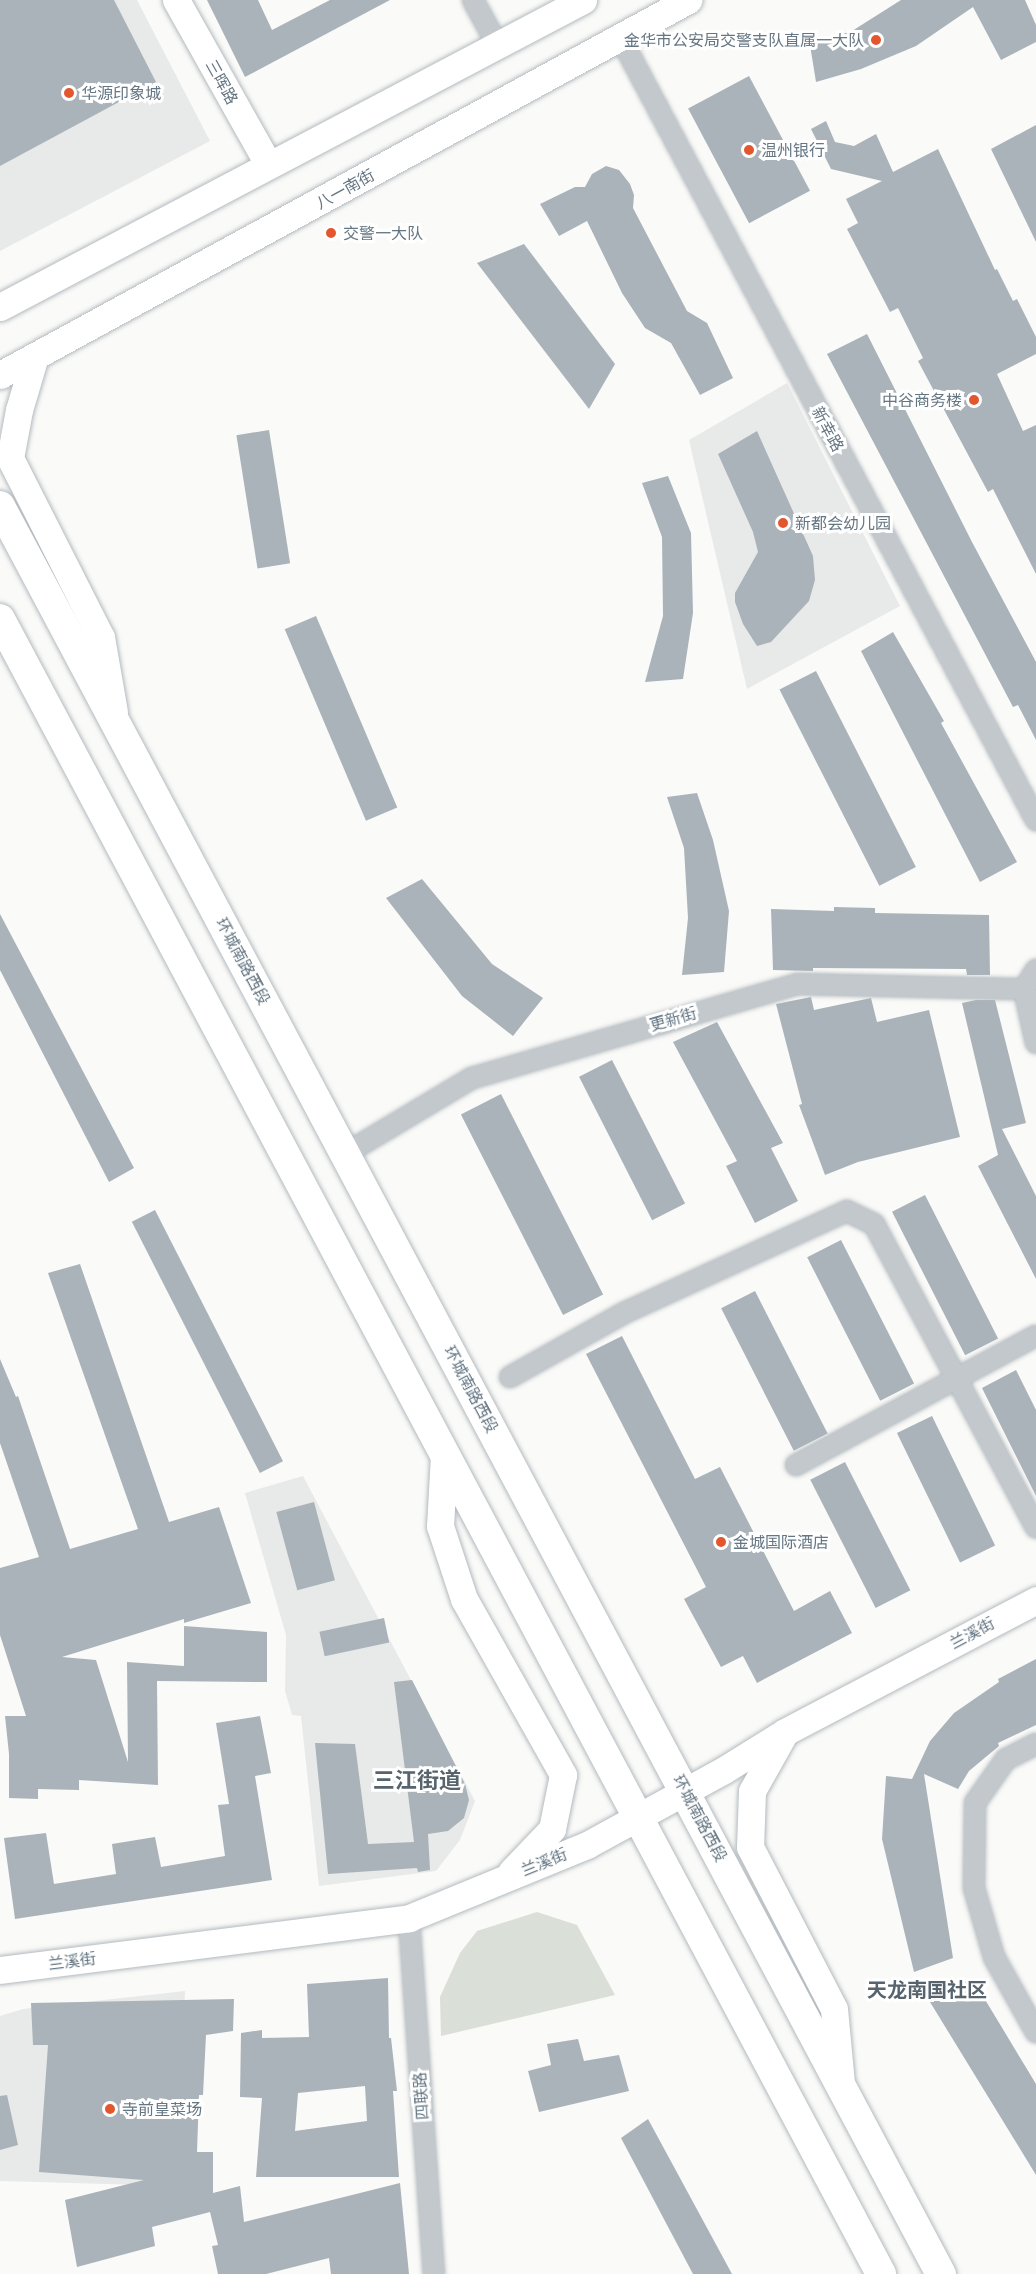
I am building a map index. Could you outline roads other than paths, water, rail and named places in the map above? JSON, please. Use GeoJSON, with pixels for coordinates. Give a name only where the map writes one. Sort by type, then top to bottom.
{"type":"FeatureCollection","features":[{"type":"Feature","properties":{"kind":"main road","name":"三晖路"},"geometry":{"type":"LineString","coordinates":[[176,0],[268,164]]}},
{"type":"Feature","properties":{"kind":"main road"},"geometry":{"type":"LineString","coordinates":[[0,307],[583,0]]}},
{"type":"Feature","properties":{"kind":"main road","name":"八一南街"},"geometry":{"type":"LineString","coordinates":[[0,375],[688,0]]}},
{"type":"Feature","properties":{"kind":"main road"},"geometry":{"type":"LineString","coordinates":[[35,356],[19,410],[10,458],[101,637],[115,722]]}},
{"type":"Feature","properties":{"kind":"main road","name":"环城南路西段"},"geometry":{"type":"LineString","coordinates":[[0,506],[941,2274]]}},
{"type":"Feature","properties":{"kind":"main road"},"geometry":{"type":"LineString","coordinates":[[0,619],[881,2274]]}},
{"type":"Feature","properties":{"kind":"main road"},"geometry":{"type":"LineString","coordinates":[[444,1455],[440,1526],[464,1599],[563,1775],[552,1828],[506,1878]]}},
{"type":"Feature","properties":{"kind":"main road","name":"兰溪街"},"geometry":{"type":"LineString","coordinates":[[0,1970],[408,1918],[587,1845],[637,1819],[785,1732],[1036,1600]]}},
{"type":"Feature","properties":{"kind":"main road"},"geometry":{"type":"LineString","coordinates":[[785,1732],[752,1791],[750,1847],[834,2009],[841,2085]]}},
{"type":"Feature","properties":{"kind":"street"},"geometry":{"type":"LineString","coordinates":[[473,0],[498,46]]}},
{"type":"Feature","properties":{"kind":"street","name":"新幸路"},"geometry":{"type":"LineString","coordinates":[[620,37],[1036,820]]}},
{"type":"Feature","properties":{"kind":"street"},"geometry":{"type":"LineString","coordinates":[[1036,970],[1024,988],[1036,1043]]}},
{"type":"Feature","properties":{"kind":"street","name":"更新街"},"geometry":{"type":"LineString","coordinates":[[345,1154],[472,1078],[797,984],[1024,988]]}},
{"type":"Feature","properties":{"kind":"street"},"geometry":{"type":"LineString","coordinates":[[510,1377],[624,1313],[847,1211],[874,1224],[1036,1528]]}},
{"type":"Feature","properties":{"kind":"street"},"geometry":{"type":"LineString","coordinates":[[796,1466],[1036,1336]]}},
{"type":"Feature","properties":{"kind":"street"},"geometry":{"type":"LineString","coordinates":[[1036,1744],[1006,1760],[975,1803],[974,1888],[994,1957],[1036,2031]]}},
{"type":"Feature","properties":{"kind":"street","name":"四联路"},"geometry":{"type":"LineString","coordinates":[[408,1918],[434,2274]]}},
{"type":"Feature","properties":{"kind":"place","name":"金华市公安局交警支队直属一大队"},"geometry":{"type":"Point","coordinates":[876,40]}},
{"type":"Feature","properties":{"kind":"place","name":"华源印象城"},"geometry":{"type":"Point","coordinates":[69,93]}},
{"type":"Feature","properties":{"kind":"place","name":"温州银行"},"geometry":{"type":"Point","coordinates":[749,150]}},
{"type":"Feature","properties":{"kind":"place","name":"交警一大队"},"geometry":{"type":"Point","coordinates":[331,233]}},
{"type":"Feature","properties":{"kind":"place","name":"中谷商务楼"},"geometry":{"type":"Point","coordinates":[974,400]}},
{"type":"Feature","properties":{"kind":"place","name":"新都会幼儿园"},"geometry":{"type":"Point","coordinates":[783,523]}},
{"type":"Feature","properties":{"kind":"place","name":"金城国际酒店"},"geometry":{"type":"Point","coordinates":[721,1542]}},
{"type":"Feature","properties":{"kind":"place","name":"寺前皇菜场"},"geometry":{"type":"Point","coordinates":[110,2109]}},
{"type":"Feature","properties":{"kind":"district","name":"三江街道"},"geometry":{"type":"Point","coordinates":[417,1780]}},
{"type":"Feature","properties":{"kind":"district","name":"天龙南国社区"},"geometry":{"type":"Point","coordinates":[927,1989]}}]}
